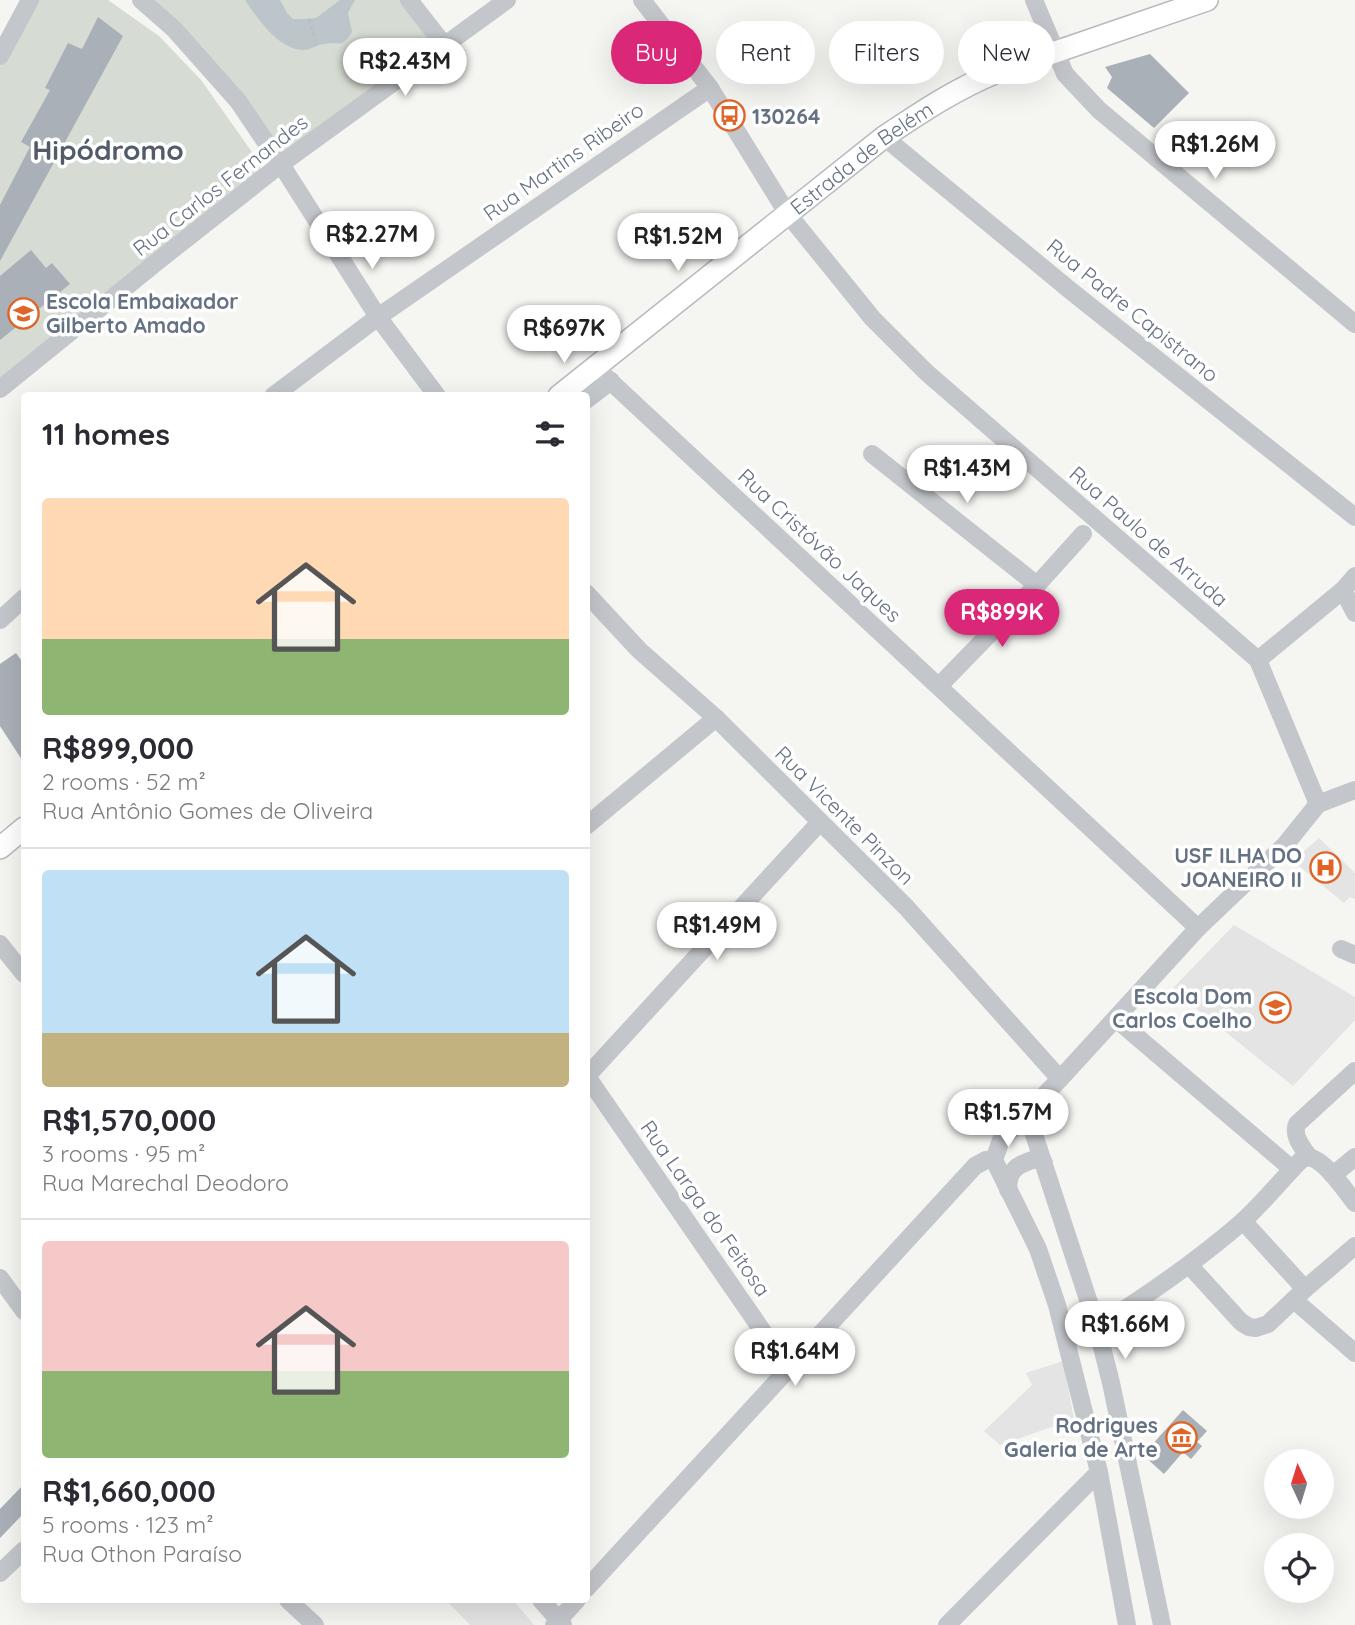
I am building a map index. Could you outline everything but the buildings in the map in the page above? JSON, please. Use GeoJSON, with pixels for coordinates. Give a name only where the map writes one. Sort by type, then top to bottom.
{"type":"FeatureCollection","features":[{"type":"Feature","properties":{"kind":"main road","name":"Estrada de Belém"},"geometry":{"type":"LineString","coordinates":[[1055,51],[1208,0]]}},
{"type":"Feature","properties":{"kind":"main road","name":"Estrada de Belém"},"geometry":{"type":"LineString","coordinates":[[564,392],[884,137],[934,103],[970,84]]}},
{"type":"Feature","properties":{"kind":"main road"},"geometry":{"type":"LineString","coordinates":[[0,848],[21,830]]}},
{"type":"Feature","properties":{"kind":"street"},"geometry":{"type":"LineString","coordinates":[[0,56],[30,0]]}},
{"type":"Feature","properties":{"kind":"street"},"geometry":{"type":"LineString","coordinates":[[141,0],[174,29],[238,101],[378,317],[434,392]]}},
{"type":"Feature","properties":{"kind":"street"},"geometry":{"type":"LineString","coordinates":[[409,0],[444,46]]}},
{"type":"Feature","properties":{"kind":"street","name":"Rua Carlos Fernandes"},"geometry":{"type":"LineString","coordinates":[[0,389],[281,164],[507,0]]}},
{"type":"Feature","properties":{"kind":"street","name":"Rua Paulo de Arruda"},"geometry":{"type":"LineString","coordinates":[[642,0],[710,88],[787,213],[873,319],[926,372],[1258,660],[1318,804]]}},
{"type":"Feature","properties":{"kind":"street"},"geometry":{"type":"LineString","coordinates":[[1034,0],[1043,21]]}},
{"type":"Feature","properties":{"kind":"street"},"geometry":{"type":"LineString","coordinates":[[1055,51],[1065,74],[1100,110],[1355,324]]}},
{"type":"Feature","properties":{"kind":"street","name":"Rua Martins Ribeiro"},"geometry":{"type":"LineString","coordinates":[[278,392],[378,317],[710,88]]}},
{"type":"Feature","properties":{"kind":"street","name":"Rua Padre Capistrano"},"geometry":{"type":"LineString","coordinates":[[884,137],[1071,291],[1355,517]]}},
{"type":"Feature","properties":{"kind":"street","name":"Rua Cristóvão Jaques"},"geometry":{"type":"LineString","coordinates":[[595,367],[1198,928]]}},
{"type":"Feature","properties":{"kind":"street"},"geometry":{"type":"LineString","coordinates":[[590,397],[611,381]]}},
{"type":"Feature","properties":{"kind":"street"},"geometry":{"type":"LineString","coordinates":[[872,454],[1037,585]]}},
{"type":"Feature","properties":{"kind":"street"},"geometry":{"type":"LineString","coordinates":[[939,686],[1083,534]]}},
{"type":"Feature","properties":{"kind":"street"},"geometry":{"type":"LineString","coordinates":[[1258,660],[1349,583],[1355,613]]}},
{"type":"Feature","properties":{"kind":"street","name":"Rua Vicente Pinzon"},"geometry":{"type":"LineString","coordinates":[[590,597],[639,650],[716,718],[906,907],[1060,1079]]}},
{"type":"Feature","properties":{"kind":"street"},"geometry":{"type":"LineString","coordinates":[[0,620],[21,601]]}},
{"type":"Feature","properties":{"kind":"street"},"geometry":{"type":"LineString","coordinates":[[590,823],[716,718]]}},
{"type":"Feature","properties":{"kind":"street"},"geometry":{"type":"LineString","coordinates":[[1127,1625],[1099,1472],[1057,1305],[1038,1249],[994,1160],[1001,1140],[1198,928],[1285,845],[1318,804],[1355,790]]}},
{"type":"Feature","properties":{"kind":"street"},"geometry":{"type":"LineString","coordinates":[[590,1071],[820,822]]}},
{"type":"Feature","properties":{"kind":"street"},"geometry":{"type":"LineString","coordinates":[[0,944],[21,970]]}},
{"type":"Feature","properties":{"kind":"street"},"geometry":{"type":"LineString","coordinates":[[1116,1018],[1292,1169]]}},
{"type":"Feature","properties":{"kind":"street"},"geometry":{"type":"LineString","coordinates":[[1309,1157],[1296,1136],[1297,1124],[1355,1071]]}},
{"type":"Feature","properties":{"kind":"street","name":"Rua Larga do Feitosa"},"geometry":{"type":"LineString","coordinates":[[590,1081],[788,1368]]}},
{"type":"Feature","properties":{"kind":"street"},"geometry":{"type":"LineString","coordinates":[[1027,1114],[1097,1327],[1162,1625]]}},
{"type":"Feature","properties":{"kind":"street"},"geometry":{"type":"LineString","coordinates":[[1333,1175],[1355,1157]]}},
{"type":"Feature","properties":{"kind":"street"},"geometry":{"type":"LineString","coordinates":[[1009,1190],[1011,1174],[1019,1165],[1036,1159],[1044,1163]]}},
{"type":"Feature","properties":{"kind":"street"},"geometry":{"type":"LineString","coordinates":[[1097,1327],[1189,1265],[1243,1220],[1302,1159],[1316,1159],[1333,1175],[1355,1203]]}},
{"type":"Feature","properties":{"kind":"street"},"geometry":{"type":"LineString","coordinates":[[590,1585],[975,1166],[986,1160],[994,1160]]}},
{"type":"Feature","properties":{"kind":"street"},"geometry":{"type":"LineString","coordinates":[[1243,1220],[1300,1294],[1355,1353]]}},
{"type":"Feature","properties":{"kind":"street"},"geometry":{"type":"LineString","coordinates":[[1189,1265],[1241,1322],[1256,1328],[1268,1324],[1355,1246]]}},
{"type":"Feature","properties":{"kind":"street"},"geometry":{"type":"LineString","coordinates":[[0,1278],[21,1307]]}},
{"type":"Feature","properties":{"kind":"street"},"geometry":{"type":"LineString","coordinates":[[947,1625],[1099,1472]]}},
{"type":"Feature","properties":{"kind":"street"},"geometry":{"type":"LineString","coordinates":[[0,1573],[21,1553]]}},
{"type":"Feature","properties":{"kind":"street"},"geometry":{"type":"LineString","coordinates":[[291,1603],[316,1625]]}},
{"type":"Feature","properties":{"kind":"street"},"geometry":{"type":"LineString","coordinates":[[543,1603],[558,1623],[575,1603]]}},
{"type":"Feature","properties":{"kind":"path"},"geometry":{"type":"LineString","coordinates":[[309,19],[317,46]]}},
{"type":"Feature","properties":{"kind":"shaded area"},"geometry":{"type":"Polygon","coordinates":[[[35,0],[108,0],[159,36],[201,80],[259,162],[260,169],[257,176],[0,380],[0,66],[35,0]]]}},
{"type":"Feature","properties":{"kind":"shaded area"},"geometry":{"type":"Polygon","coordinates":[[[146,0],[402,0],[427,37],[426,49],[287,151],[279,151],[146,0]]]}},
{"type":"Feature","properties":{"kind":"shaded area"},"geometry":{"type":"Polygon","coordinates":[[[245,0],[280,0],[293,19],[303,19],[316,18],[340,0],[355,0],[348,13],[352,32],[340,43],[324,44],[306,50],[294,49],[270,32],[245,0]]]}},
{"type":"Feature","properties":{"kind":"shaded area","name":"USF ILHA DO JOANEIRO II"},"geometry":{"type":"Polygon","coordinates":[[[1319,838],[1355,873],[1355,899],[1350,897],[1344,903],[1293,861],[1319,838]]]}},
{"type":"Feature","properties":{"kind":"shaded area","name":"Escola Dom Carlos Coelho"},"geometry":{"type":"Polygon","coordinates":[[[1234,925],[1355,997],[1355,1020],[1293,1086],[1172,989],[1234,925]]]}},
{"type":"Feature","properties":{"kind":"shaded area"},"geometry":{"type":"Polygon","coordinates":[[[1063,1361],[1074,1419],[1000,1445],[984,1431],[1032,1385],[1026,1373],[1063,1361]]]}},
{"type":"Feature","properties":{"kind":"shaded area"},"geometry":{"type":"Polygon","coordinates":[[[449,1603],[516,1603],[534,1625],[470,1625],[449,1603]]]}},
{"type":"Feature","properties":{"kind":"place","name":"130264"},"geometry":{"type":"Point","coordinates":[729,116]}},
{"type":"Feature","properties":{"kind":"place","name":"Escola Embaixador Gilberto Amado"},"geometry":{"type":"Point","coordinates":[23,313]}},
{"type":"Feature","properties":{"kind":"place","name":"USF ILHA DO JOANEIRO II"},"geometry":{"type":"Point","coordinates":[1325,867]}},
{"type":"Feature","properties":{"kind":"place","name":"Escola Dom Carlos Coelho"},"geometry":{"type":"Point","coordinates":[1275,1008]}},
{"type":"Feature","properties":{"kind":"place","name":"Rodrigues Galeria de Arte"},"geometry":{"type":"Point","coordinates":[1181,1437]}},
{"type":"Feature","properties":{"kind":"district","name":"Hipódromo"},"geometry":{"type":"Point","coordinates":[108,149]}}]}
